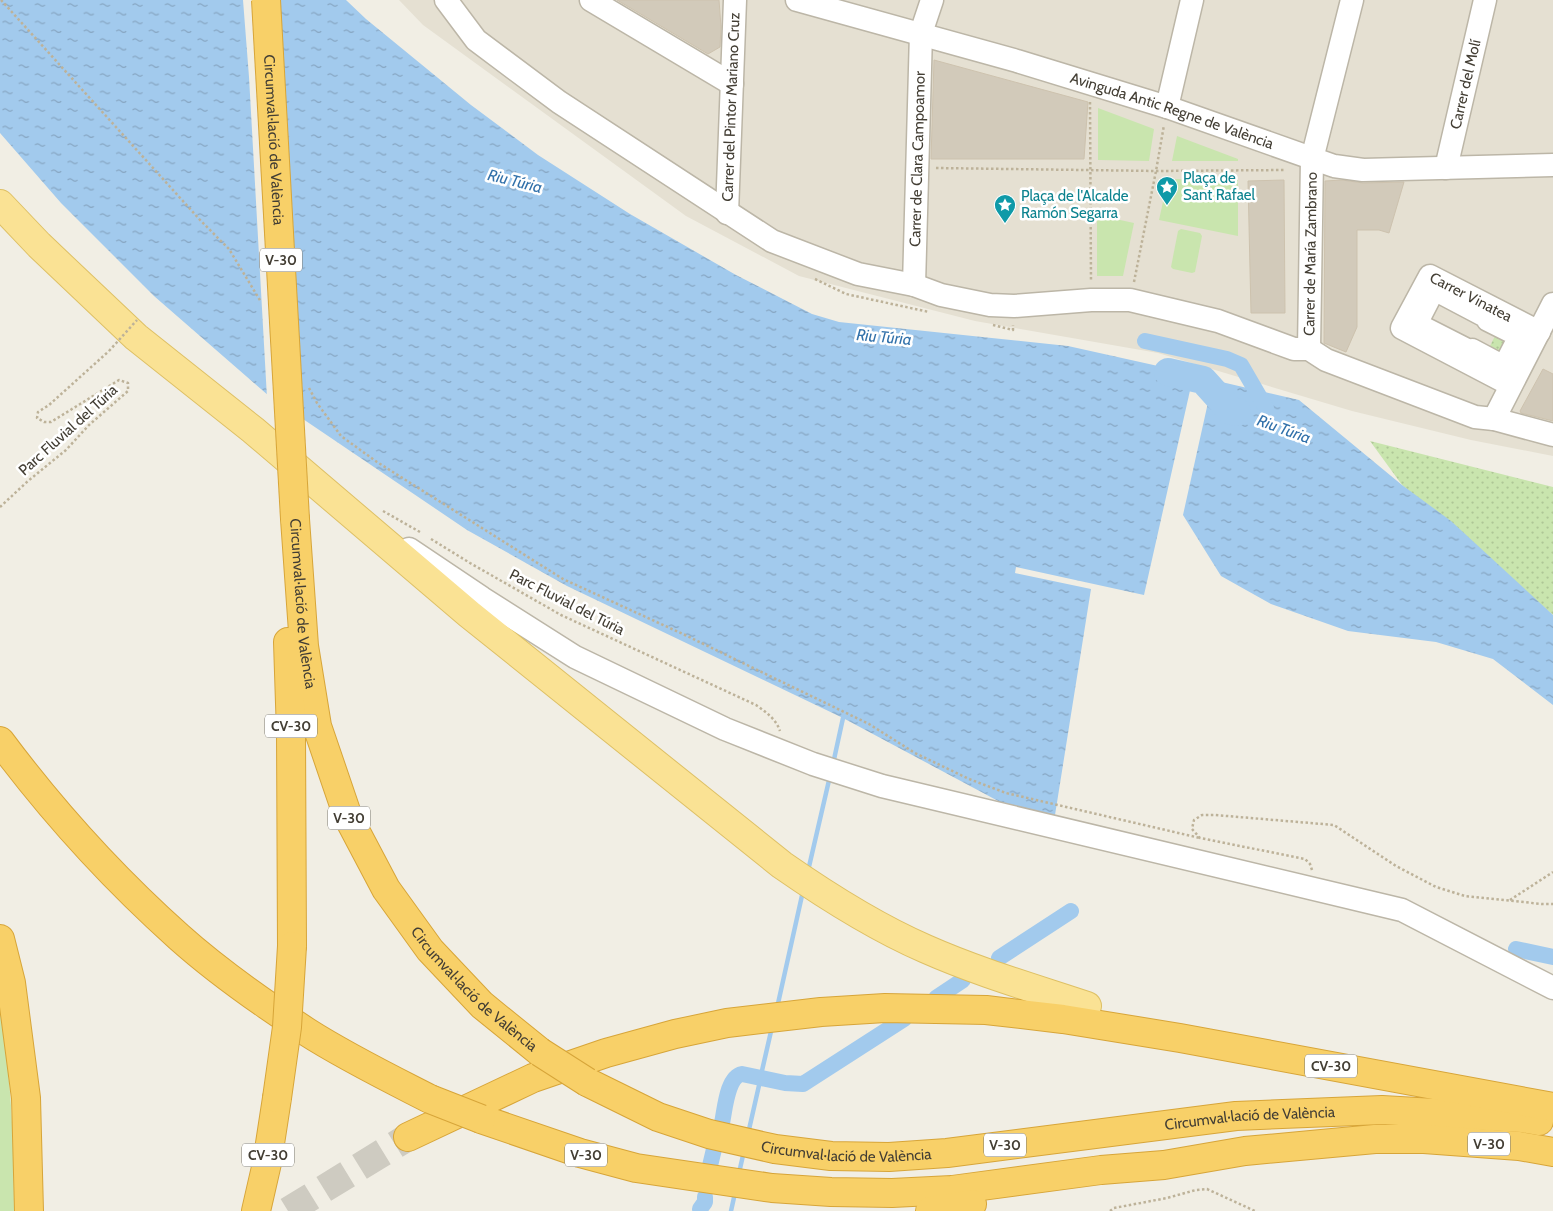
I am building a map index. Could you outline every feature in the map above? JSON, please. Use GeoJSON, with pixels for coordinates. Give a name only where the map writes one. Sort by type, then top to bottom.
{"type":"FeatureCollection","features":[{"type":"Feature","properties":{"kind":"highway","name":"CV-30"},"geometry":{"type":"LineString","coordinates":[[253,0],[272,320],[288,513],[292,946],[287,1027],[267,1164],[256,1211]]}},
{"type":"Feature","properties":{"kind":"highway","name":"Circumval·lació de València"},"geometry":{"type":"LineString","coordinates":[[266,0],[288,513],[304,646],[317,726],[348,816],[386,889],[430,950],[482,1005],[540,1052],[586,1082],[658,1117],[710,1134],[775,1149],[831,1156],[898,1156],[947,1153],[1236,1116],[1382,1110],[1522,1118],[1553,1124]]}},
{"type":"Feature","properties":{"kind":"highway","name":"Circumval·lació de València"},"geometry":{"type":"LineString","coordinates":[[0,741],[34,786],[115,876],[180,938],[250,993],[309,1033],[373,1070],[430,1099],[481,1119],[580,1153],[636,1168],[772,1188],[831,1192],[892,1193],[952,1190],[1101,1170],[1164,1165],[1245,1152],[1375,1139],[1424,1139],[1519,1146],[1553,1152]]}},
{"type":"Feature","properties":{"kind":"highway"},"geometry":{"type":"LineString","coordinates":[[0,939],[11,983],[26,1098],[29,1211]]}},
{"type":"Feature","properties":{"kind":"highway"},"geometry":{"type":"LineString","coordinates":[[1087,1006],[1180,1038]]}},
{"type":"Feature","properties":{"kind":"highway"},"geometry":{"type":"LineString","coordinates":[[408,1137],[533,1078],[606,1053],[675,1034],[727,1023],[821,1012],[885,1008],[986,1010],[1063,1019],[1180,1038]]}},
{"type":"Feature","properties":{"kind":"highway","name":"CV-30"},"geometry":{"type":"LineString","coordinates":[[1180,1038],[1553,1107]]}},
{"type":"Feature","properties":{"kind":"highway"},"geometry":{"type":"LineString","coordinates":[[930,1211],[1104,1184],[1164,1165]]}},
{"type":"Feature","properties":{"kind":"main road"},"geometry":{"type":"LineString","coordinates":[[0,204],[39,245],[136,336],[253,430],[469,614],[782,865],[826,895],[877,925],[926,949],[1000,978],[1087,1006]]}},
{"type":"Feature","properties":{"kind":"street"},"geometry":{"type":"LineString","coordinates":[[446,0],[476,40],[551,96],[772,241],[858,274],[990,305],[1014,306],[1091,300],[1130,300],[1218,321],[1294,348],[1309,349],[1326,360],[1475,417],[1494,419],[1553,435]]}},
{"type":"Feature","properties":{"kind":"street"},"geometry":{"type":"LineString","coordinates":[[591,0],[732,84]]}},
{"type":"Feature","properties":{"kind":"street","name":"Carrer del Pintor Mariano Cruz"},"geometry":{"type":"LineString","coordinates":[[727,213],[735,0]]}},
{"type":"Feature","properties":{"kind":"street","name":"Avinguda Antic Regne de València"},"geometry":{"type":"LineString","coordinates":[[797,0],[921,33],[1090,83],[1167,107],[1334,166],[1363,170],[1553,165]]}},
{"type":"Feature","properties":{"kind":"street","name":"Carrer de Clara Campoamor"},"geometry":{"type":"LineString","coordinates":[[914,286],[921,33],[932,0]]}},
{"type":"Feature","properties":{"kind":"street"},"geometry":{"type":"LineString","coordinates":[[1167,107],[1192,0]]}},
{"type":"Feature","properties":{"kind":"street","name":"Carrer de María Zambrano"},"geometry":{"type":"LineString","coordinates":[[1309,349],[1305,156],[1352,0]]}},
{"type":"Feature","properties":{"kind":"street","name":"Carrer del Molí"},"geometry":{"type":"LineString","coordinates":[[1446,168],[1485,0]]}},
{"type":"Feature","properties":{"kind":"street","name":"Carrer Vinatea"},"geometry":{"type":"LineString","coordinates":[[1511,385],[1402,328],[1430,276],[1529,334]]}},
{"type":"Feature","properties":{"kind":"street"},"geometry":{"type":"LineString","coordinates":[[1494,419],[1511,385],[1529,334],[1553,304]]}},
{"type":"Feature","properties":{"kind":"street"},"geometry":{"type":"LineString","coordinates":[[253,430],[408,548],[575,657],[725,729],[840,774],[891,788],[1402,910],[1553,988]]}},
{"type":"Feature","properties":{"kind":"path"},"geometry":{"type":"LineString","coordinates":[[1,0],[229,249],[262,303]]}},
{"type":"Feature","properties":{"kind":"path"},"geometry":{"type":"LineString","coordinates":[[1090,83],[1091,300]]}},
{"type":"Feature","properties":{"kind":"path"},"geometry":{"type":"LineString","coordinates":[[1130,300],[1167,107]]}},
{"type":"Feature","properties":{"kind":"path"},"geometry":{"type":"LineString","coordinates":[[917,168],[1156,171],[1292,170],[1305,156]]}},
{"type":"Feature","properties":{"kind":"path","name":"Parc Fluvial del Túria"},"geometry":{"type":"LineString","coordinates":[[0,507],[66,450],[89,425],[128,390],[128,383],[120,380],[51,422],[44,422],[37,418],[38,412],[50,405],[109,351],[137,320]]}},
{"type":"Feature","properties":{"kind":"path"},"geometry":{"type":"LineString","coordinates":[[308,386],[317,403],[341,436],[377,462],[563,578],[868,724],[915,753],[968,779],[1006,793],[1200,838],[1304,859],[1310,864],[1325,891]]}},
{"type":"Feature","properties":{"kind":"path"},"geometry":{"type":"LineString","coordinates":[[382,511],[423,534]]}},
{"type":"Feature","properties":{"kind":"path","name":"Parc Fluvial del Túria"},"geometry":{"type":"LineString","coordinates":[[431,539],[470,564],[562,615],[756,705],[769,715],[781,733]]}},
{"type":"Feature","properties":{"kind":"path"},"geometry":{"type":"LineString","coordinates":[[1200,838],[1192,829],[1194,820],[1202,815],[1334,825],[1396,866],[1436,887],[1465,896],[1553,904]]}},
{"type":"Feature","properties":{"kind":"path"},"geometry":{"type":"LineString","coordinates":[[1510,900],[1553,872]]}},
{"type":"Feature","properties":{"kind":"path"},"geometry":{"type":"LineString","coordinates":[[1110,1211],[1114,1208],[1207,1189],[1255,1211]]}},
{"type":"Feature","properties":{"kind":"shaded area"},"geometry":{"type":"Polygon","coordinates":[[[399,0],[1553,0],[1553,456],[1471,440],[1352,411],[1158,353],[975,321],[799,276],[686,216],[423,25],[399,0]]]}},
{"type":"Feature","properties":{"kind":"green space"},"geometry":{"type":"Polygon","coordinates":[[[1098,108],[1154,129],[1149,161],[1098,160],[1098,108]]]}},
{"type":"Feature","properties":{"kind":"green space"},"geometry":{"type":"Polygon","coordinates":[[[1177,136],[1238,159],[1238,161],[1172,161],[1177,136]]]}},
{"type":"Feature","properties":{"kind":"green space"},"geometry":{"type":"Polygon","coordinates":[[[1168,179],[1238,180],[1238,236],[1159,220],[1168,179]]]}},
{"type":"Feature","properties":{"kind":"green space"},"geometry":{"type":"Polygon","coordinates":[[[1097,215],[1134,223],[1123,276],[1097,276],[1097,215]]]}},
{"type":"Feature","properties":{"kind":"green space"},"geometry":{"type":"Polygon","coordinates":[[[1181,229],[1200,233],[1202,236],[1195,272],[1192,273],[1171,267],[1178,231],[1181,229]]]}},
{"type":"Feature","properties":{"kind":"green space"},"geometry":{"type":"Polygon","coordinates":[[[1500,326],[1520,336],[1506,362],[1487,352],[1500,326]]]}},
{"type":"Feature","properties":{"kind":"green space"},"geometry":{"type":"Polygon","coordinates":[[[1370,441],[1553,487],[1553,615],[1402,485],[1370,441]]]}},
{"type":"Feature","properties":{"kind":"green space"},"geometry":{"type":"Polygon","coordinates":[[[0,1010],[5,1040],[11,1106],[14,1211],[0,1211],[0,1010]]]}},
{"type":"Feature","properties":{"kind":"water"},"geometry":{"type":"Polygon","coordinates":[[[0,0],[346,0],[366,19],[471,105],[538,155],[630,214],[736,275],[812,314],[839,322],[1068,346],[1203,376],[1202,384],[1188,381],[1187,385],[1191,386],[1144,595],[1016,567],[1015,573],[1091,589],[1055,815],[1000,802],[843,718],[567,586],[467,530],[269,396],[154,296],[61,203],[0,133],[0,0]]]}},
{"type":"Feature","properties":{"kind":"water"},"geometry":{"type":"Polygon","coordinates":[[[1213,380],[1299,400],[1402,485],[1451,521],[1553,615],[1553,705],[1493,659],[1436,642],[1348,631],[1271,604],[1221,576],[1183,515],[1213,380]]]}},
{"type":"Feature","properties":{"kind":"pier"},"geometry":{"type":"Polygon","coordinates":[[[243,0],[278,0],[302,422],[267,398],[243,0]]]}},
{"type":"Feature","properties":{"kind":"building"},"geometry":{"type":"Polygon","coordinates":[[[617,0],[719,0],[720,47],[708,54],[617,0]]]}},
{"type":"Feature","properties":{"kind":"building"},"geometry":{"type":"Polygon","coordinates":[[[934,60],[1088,102],[1084,159],[931,159],[934,60]]]}},
{"type":"Feature","properties":{"kind":"building"},"geometry":{"type":"Polygon","coordinates":[[[1284,180],[1285,313],[1251,313],[1248,181],[1284,180]]]}},
{"type":"Feature","properties":{"kind":"building"},"geometry":{"type":"Polygon","coordinates":[[[1342,180],[1363,183],[1404,182],[1389,233],[1379,230],[1357,230],[1357,327],[1346,352],[1324,343],[1325,181],[1342,180]]]}},
{"type":"Feature","properties":{"kind":"building"},"geometry":{"type":"Polygon","coordinates":[[[1543,369],[1553,374],[1553,421],[1521,413],[1520,411],[1543,369]]]}},
{"type":"Feature","properties":{"kind":"waterway"},"geometry":{"type":"LineString","coordinates":[[1145,341],[1227,359],[1241,365],[1266,408]]}},
{"type":"Feature","properties":{"kind":"waterway","name":"Riu Túria"},"geometry":{"type":"LineString","coordinates":[[1168,372],[1203,380],[1231,411],[1237,412]]}},
{"type":"Feature","properties":{"kind":"waterway"},"geometry":{"type":"LineString","coordinates":[[833,764],[843,718]]}},
{"type":"Feature","properties":{"kind":"waterway"},"geometry":{"type":"LineString","coordinates":[[808,871],[830,776]]}},
{"type":"Feature","properties":{"kind":"waterway"},"geometry":{"type":"LineString","coordinates":[[777,1008],[803,891]]}},
{"type":"Feature","properties":{"kind":"waterway"},"geometry":{"type":"LineString","coordinates":[[999,958],[1071,911]]}},
{"type":"Feature","properties":{"kind":"waterway"},"geometry":{"type":"LineString","coordinates":[[1516,949],[1553,957]]}},
{"type":"Feature","properties":{"kind":"waterway"},"geometry":{"type":"LineString","coordinates":[[936,998],[963,980]]}},
{"type":"Feature","properties":{"kind":"waterway"},"geometry":{"type":"LineString","coordinates":[[722,1123],[730,1087],[737,1076],[742,1074],[785,1083],[803,1084],[904,1019]]}},
{"type":"Feature","properties":{"kind":"waterway"},"geometry":{"type":"LineString","coordinates":[[761,1075],[772,1027]]}},
{"type":"Feature","properties":{"kind":"waterway"},"geometry":{"type":"LineString","coordinates":[[748,1134],[760,1081]]}},
{"type":"Feature","properties":{"kind":"waterway"},"geometry":{"type":"LineString","coordinates":[[709,1170],[714,1149]]}},
{"type":"Feature","properties":{"kind":"waterway"},"geometry":{"type":"LineString","coordinates":[[739,1173],[744,1151]]}},
{"type":"Feature","properties":{"kind":"waterway"},"geometry":{"type":"LineString","coordinates":[[731,1211],[735,1193]]}},
{"type":"Feature","properties":{"kind":"waterway"},"geometry":{"type":"LineString","coordinates":[[700,1209],[705,1202],[705,1197]]}},
{"type":"Feature","properties":{"kind":"tunnel"},"geometry":{"type":"LineString","coordinates":[[288,1211],[408,1137]]}},
{"type":"Feature","properties":{"kind":"place","name":"Plaça de Sant Rafael"},"geometry":{"type":"Point","coordinates":[1167,206]}},
{"type":"Feature","properties":{"kind":"place","name":"Plaça de l'Alcalde Ramón Segarra"},"geometry":{"type":"Point","coordinates":[1005,224]}}]}
